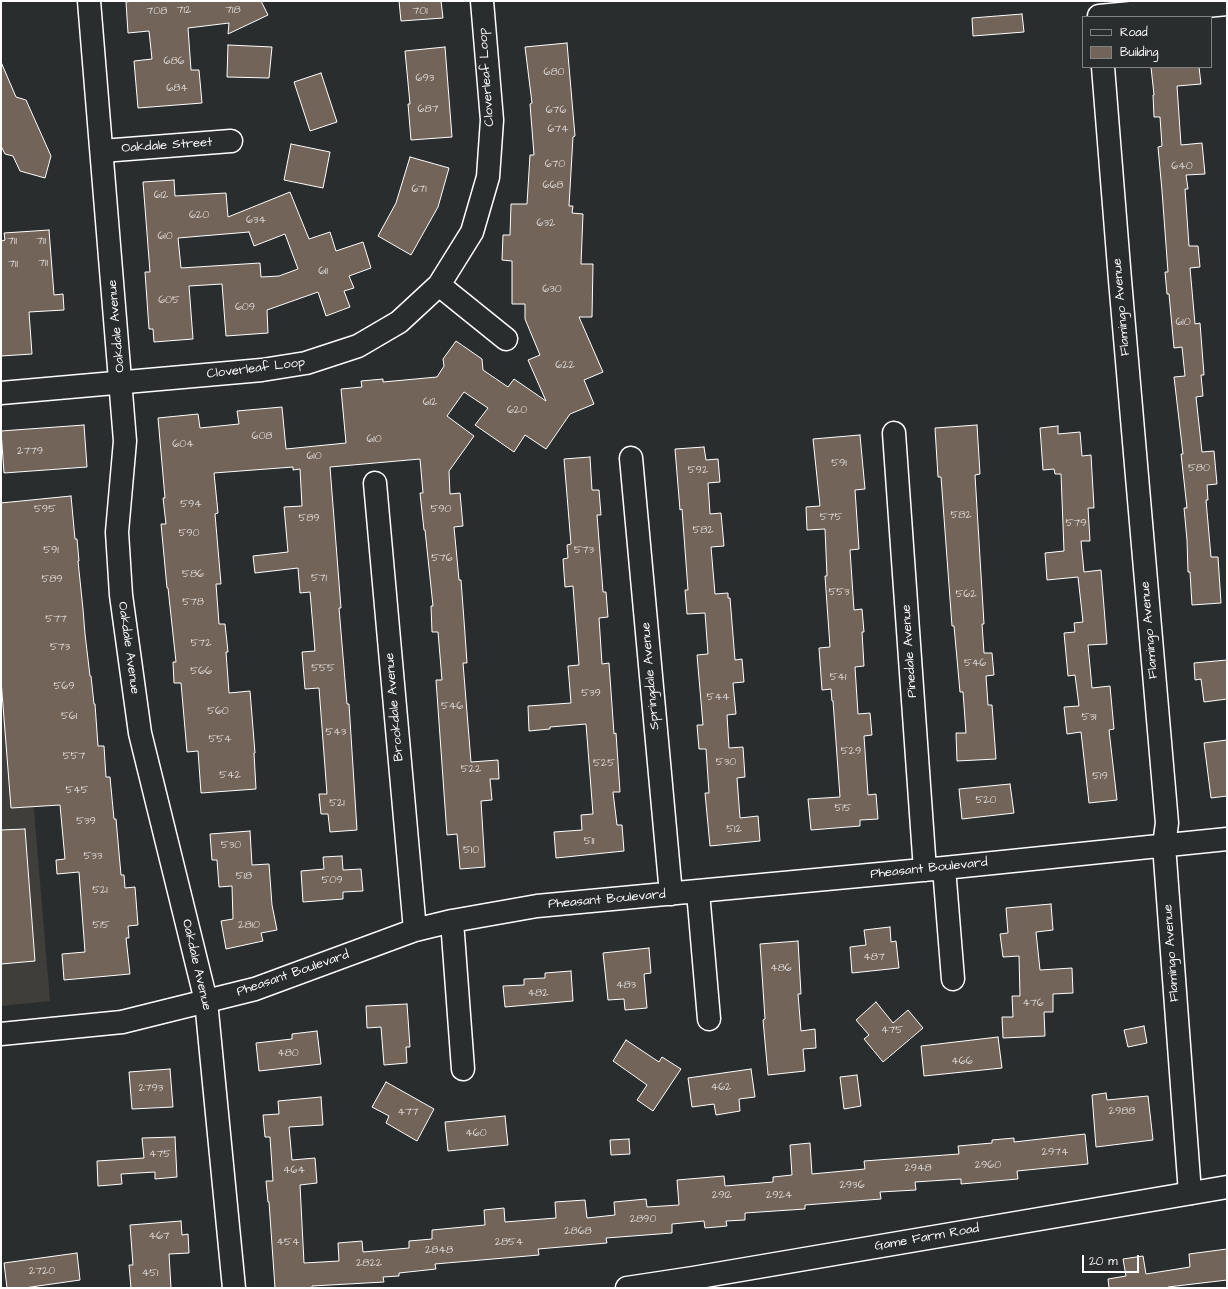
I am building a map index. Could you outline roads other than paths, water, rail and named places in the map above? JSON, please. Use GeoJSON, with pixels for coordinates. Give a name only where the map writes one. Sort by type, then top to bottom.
{"type":"FeatureCollection","features":[{"type":"Feature","properties":{"kind":"street","name":"Oakdale Avenue"},"geometry":{"type":"LineString","coordinates":[[89,1],[125,441],[117,532],[121,596],[140,732],[206,1001],[234,1288]]}},
{"type":"Feature","properties":{"kind":"street","name":"Cloverleaf Loop"},"geometry":{"type":"LineString","coordinates":[[1,393],[262,370],[306,363],[358,346],[399,322],[439,285],[472,232],[488,177],[492,120],[482,1]]}},
{"type":"Feature","properties":{"kind":"street"},"geometry":{"type":"LineString","coordinates":[[1099,16],[1227,4]]}},
{"type":"Feature","properties":{"kind":"street","name":"Flamingo Avenue"},"geometry":{"type":"LineString","coordinates":[[1103,68],[1121,296],[1167,823],[1164,846],[1190,1193]]}},
{"type":"Feature","properties":{"kind":"street","name":"Oakdale Street"},"geometry":{"type":"LineString","coordinates":[[102,151],[231,141]]}},
{"type":"Feature","properties":{"kind":"street"},"geometry":{"type":"LineString","coordinates":[[439,285],[506,339]]}},
{"type":"Feature","properties":{"kind":"street","name":"Pinedale Avenue"},"geometry":{"type":"LineString","coordinates":[[894,433],[935,869],[953,979]]}},
{"type":"Feature","properties":{"kind":"street","name":"Springdale Avenue"},"geometry":{"type":"LineString","coordinates":[[631,458],[671,894]]}},
{"type":"Feature","properties":{"kind":"street","name":"Brookdale Avenue"},"geometry":{"type":"LineString","coordinates":[[375,483],[415,930]]}},
{"type":"Feature","properties":{"kind":"street","name":"Pheasant Boulevard"},"geometry":{"type":"LineString","coordinates":[[1,1034],[122,1022],[255,989],[415,930],[452,921],[537,906],[935,869],[1227,839]]}},
{"type":"Feature","properties":{"kind":"street"},"geometry":{"type":"LineString","coordinates":[[698,892],[709,1019]]}},
{"type":"Feature","properties":{"kind":"street"},"geometry":{"type":"LineString","coordinates":[[452,921],[463,1069]]}},
{"type":"Feature","properties":{"kind":"street","name":"Game Farm Road"},"geometry":{"type":"LineString","coordinates":[[628,1288],[708,1276],[1190,1193],[1227,1188]]}}]}
